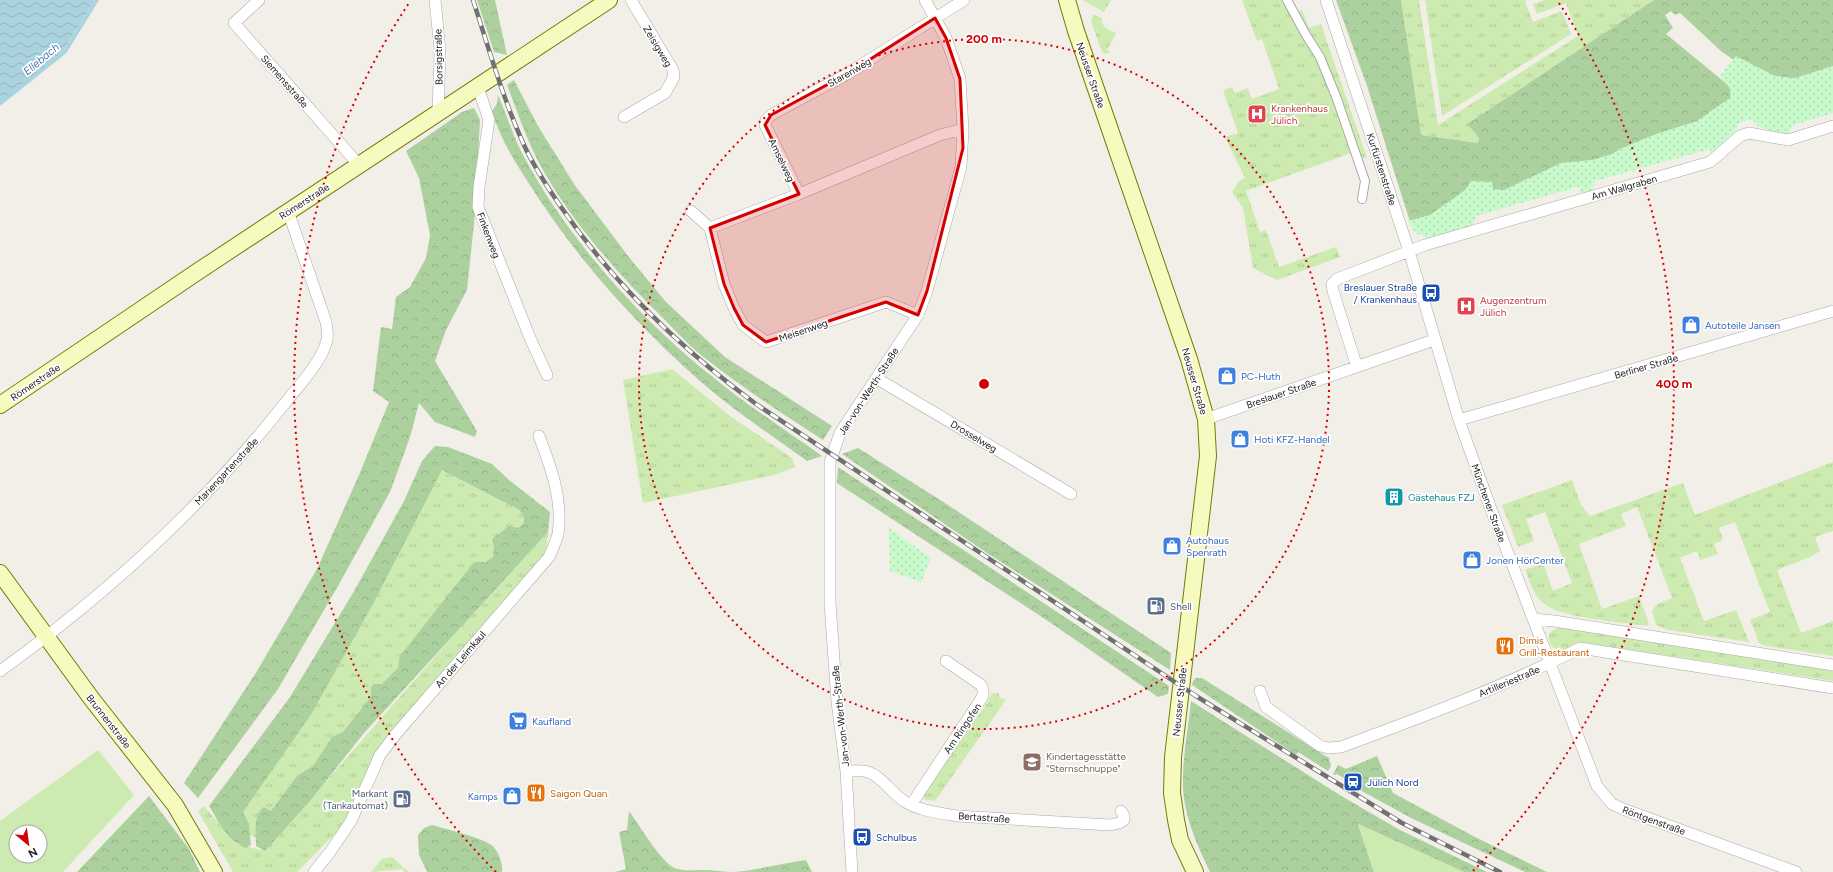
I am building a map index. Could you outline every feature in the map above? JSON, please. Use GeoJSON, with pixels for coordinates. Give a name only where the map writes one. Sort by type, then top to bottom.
{"type":"FeatureCollection","features":[{"type":"Feature","properties":{"kind":"main road","name":"Römerstraße"},"geometry":{"type":"LineString","coordinates":[[0,405],[288,211],[438,114],[609,0]]}},
{"type":"Feature","properties":{"kind":"main road","name":"Neusser Straße"},"geometry":{"type":"LineString","coordinates":[[1067,0],[1189,359],[1206,420],[1208,456],[1178,707],[1173,757],[1172,793],[1180,840],[1195,872]]}},
{"type":"Feature","properties":{"kind":"main road","name":"Brunnenstraße"},"geometry":{"type":"LineString","coordinates":[[0,573],[46,638],[174,805],[214,872]]}},
{"type":"Feature","properties":{"kind":"street","name":"Siemensstraße"},"geometry":{"type":"LineString","coordinates":[[260,0],[234,23],[358,165]]}},
{"type":"Feature","properties":{"kind":"street","name":"Borsigstraße"},"geometry":{"type":"LineString","coordinates":[[435,0],[440,50],[438,114]]}},
{"type":"Feature","properties":{"kind":"street","name":"Zeisigweg"},"geometry":{"type":"LineString","coordinates":[[624,117],[665,93],[674,78],[673,70],[631,0]]}},
{"type":"Feature","properties":{"kind":"street","name":"Jan-von-Werth-Straße"},"geometry":{"type":"LineString","coordinates":[[852,872],[846,771],[837,702],[830,603],[830,462],[840,433],[918,316],[927,291],[961,167],[963,129],[960,79],[946,38],[925,0]]}},
{"type":"Feature","properties":{"kind":"street"},"geometry":{"type":"LineString","coordinates":[[935,18],[964,0]]}},
{"type":"Feature","properties":{"kind":"street"},"geometry":{"type":"LineString","coordinates":[[1287,0],[1320,58],[1337,99],[1365,181],[1362,199]]}},
{"type":"Feature","properties":{"kind":"street","name":"Kurfürstenstraße"},"geometry":{"type":"LineString","coordinates":[[1326,0],[1409,251],[1434,340]]}},
{"type":"Feature","properties":{"kind":"street","name":"Starenweg"},"geometry":{"type":"LineString","coordinates":[[765,125],[766,120],[771,114],[847,74],[935,18]]}},
{"type":"Feature","properties":{"kind":"street","name":"Finkenweg"},"geometry":{"type":"LineString","coordinates":[[478,87],[489,120],[479,186],[478,207],[530,338],[547,375]]}},
{"type":"Feature","properties":{"kind":"street","name":"Amselweg"},"geometry":{"type":"LineString","coordinates":[[765,125],[799,194]]}},
{"type":"Feature","properties":{"kind":"street","name":"Am Wallgraben"},"geometry":{"type":"LineString","coordinates":[[1409,251],[1710,162],[1740,136],[1749,133],[1788,140],[1833,126]]}},
{"type":"Feature","properties":{"kind":"street"},"geometry":{"type":"LineString","coordinates":[[691,211],[710,228],[799,194],[940,135],[963,129]]}},
{"type":"Feature","properties":{"kind":"street","name":"Mariengartenstraße"},"geometry":{"type":"LineString","coordinates":[[0,671],[46,638],[138,559],[230,468],[261,434],[311,370],[322,353],[327,338],[326,322],[288,211]]}},
{"type":"Feature","properties":{"kind":"street","name":"Meisenweg"},"geometry":{"type":"LineString","coordinates":[[710,228],[724,284],[734,308],[743,326],[766,342],[886,302],[918,316]]}},
{"type":"Feature","properties":{"kind":"street"},"geometry":{"type":"LineString","coordinates":[[1357,367],[1332,284],[1337,279],[1409,251]]}},
{"type":"Feature","properties":{"kind":"street","name":"Berliner Straße"},"geometry":{"type":"LineString","coordinates":[[1459,420],[1833,311]]}},
{"type":"Feature","properties":{"kind":"street","name":"Breslauer Straße"},"geometry":{"type":"LineString","coordinates":[[1206,420],[1434,340]]}},
{"type":"Feature","properties":{"kind":"street","name":"Münchener Straße"},"geometry":{"type":"LineString","coordinates":[[1434,340],[1459,420],[1551,663]]}},
{"type":"Feature","properties":{"kind":"street","name":"Drosselweg"},"geometry":{"type":"LineString","coordinates":[[876,378],[1071,494]]}},
{"type":"Feature","properties":{"kind":"street","name":"An der Leimkaul"},"geometry":{"type":"LineString","coordinates":[[314,872],[351,821],[380,755],[396,734],[549,557],[557,535],[560,510],[550,466],[539,436]]}},
{"type":"Feature","properties":{"kind":"street"},"geometry":{"type":"LineString","coordinates":[[1534,619],[1833,665]]}},
{"type":"Feature","properties":{"kind":"street","name":"Artilleriestraße"},"geometry":{"type":"LineString","coordinates":[[1260,691],[1266,707],[1320,746],[1329,748],[1341,747],[1414,720],[1551,663],[1580,648],[1833,688]]}},
{"type":"Feature","properties":{"kind":"street","name":"Am Ringofen"},"geometry":{"type":"LineString","coordinates":[[911,805],[983,696],[981,685],[946,661]]}},
{"type":"Feature","properties":{"kind":"street","name":"Röntgenstraße"},"geometry":{"type":"LineString","coordinates":[[1551,663],[1597,786],[1612,804],[1796,872]]}},
{"type":"Feature","properties":{"kind":"street","name":"Bertastraße"},"geometry":{"type":"LineString","coordinates":[[846,771],[867,772],[880,778],[902,800],[911,805],[937,813],[957,816],[1110,825],[1124,820],[1124,816],[1121,811]]}},
{"type":"Feature","properties":{"kind":"highlighted area"},"geometry":{"type":"Polygon","coordinates":[[[935,18],[946,38],[960,79],[963,148],[927,291],[918,315],[886,302],[766,342],[743,325],[734,308],[724,284],[710,228],[799,194],[765,125],[771,115],[847,74],[935,18]]]}},
{"type":"Feature","properties":{"kind":"green space"},"geometry":{"type":"Polygon","coordinates":[[[477,0],[495,0],[507,55],[494,52],[477,0]]]}},
{"type":"Feature","properties":{"kind":"green space"},"geometry":{"type":"Polygon","coordinates":[[[1082,0],[1111,0],[1104,12],[1082,0]]]}},
{"type":"Feature","properties":{"kind":"green space"},"geometry":{"type":"Polygon","coordinates":[[[1242,0],[1284,0],[1292,14],[1302,10],[1309,28],[1321,24],[1367,158],[1356,157],[1351,153],[1246,191],[1260,232],[1266,230],[1279,267],[1336,247],[1340,257],[1277,280],[1253,268],[1243,208],[1232,192],[1239,181],[1245,178],[1225,137],[1238,133],[1223,90],[1232,87],[1235,93],[1248,88],[1252,99],[1279,89],[1262,39],[1257,41],[1242,0]]]}},
{"type":"Feature","properties":{"kind":"green space"},"geometry":{"type":"Polygon","coordinates":[[[1336,0],[1401,0],[1421,135],[1478,143],[1479,138],[1467,124],[1654,0],[1833,0],[1833,92],[1753,74],[1721,51],[1680,13],[1675,15],[1671,11],[1665,15],[1673,28],[1666,34],[1739,94],[1741,115],[1411,225],[1367,86],[1336,0]]]}},
{"type":"Feature","properties":{"kind":"green space"},"geometry":{"type":"Polygon","coordinates":[[[1401,0],[1419,0],[1438,125],[1578,36],[1566,3],[1537,14],[1533,4],[1545,0],[1654,0],[1467,124],[1479,138],[1478,143],[1420,135],[1401,0]]]}},
{"type":"Feature","properties":{"kind":"green space"},"geometry":{"type":"Polygon","coordinates":[[[1425,0],[1527,0],[1525,1],[1533,22],[1562,11],[1571,34],[1442,116],[1425,0]]]}},
{"type":"Feature","properties":{"kind":"green space"},"geometry":{"type":"Polygon","coordinates":[[[1094,15],[1102,18],[1104,26],[1108,30],[1116,33],[1107,50],[1111,52],[1105,54],[1102,52],[1091,21],[1094,15]]]}},
{"type":"Feature","properties":{"kind":"green space"},"geometry":{"type":"Polygon","coordinates":[[[1736,56],[1775,76],[1795,78],[1833,66],[1833,113],[1791,126],[1789,134],[1784,136],[1758,126],[1751,119],[1739,123],[1737,129],[1711,156],[1710,149],[1595,181],[1592,191],[1579,195],[1581,186],[1476,216],[1472,226],[1427,240],[1425,236],[1415,233],[1408,221],[1430,215],[1465,190],[1471,181],[1492,182],[1493,189],[1504,190],[1561,163],[1592,160],[1612,154],[1622,148],[1656,134],[1697,121],[1730,98],[1729,88],[1720,76],[1736,56]]]}},
{"type":"Feature","properties":{"kind":"green space"},"geometry":{"type":"Polygon","coordinates":[[[514,80],[538,126],[574,184],[628,256],[666,302],[725,357],[832,426],[823,440],[746,388],[696,351],[611,264],[579,225],[565,205],[534,154],[507,85],[514,80]]]}},
{"type":"Feature","properties":{"kind":"green space"},"geometry":{"type":"Polygon","coordinates":[[[498,95],[521,151],[539,183],[559,214],[582,245],[632,303],[658,330],[714,378],[822,456],[807,461],[752,422],[700,381],[634,318],[594,272],[556,224],[512,156],[506,146],[492,111],[497,104],[498,95]]]}},
{"type":"Feature","properties":{"kind":"green space"},"geometry":{"type":"Polygon","coordinates":[[[474,108],[480,120],[475,214],[467,290],[446,330],[435,361],[477,431],[475,437],[435,422],[419,403],[410,437],[390,492],[338,586],[278,689],[198,798],[184,783],[257,671],[317,569],[359,475],[389,402],[373,391],[381,327],[392,329],[396,297],[410,287],[426,258],[430,235],[419,178],[406,151],[462,112],[474,108]]]}},
{"type":"Feature","properties":{"kind":"green space"},"geometry":{"type":"Polygon","coordinates":[[[672,369],[730,416],[792,458],[795,467],[774,475],[643,503],[623,380],[672,369]]]}},
{"type":"Feature","properties":{"kind":"green space"},"geometry":{"type":"Polygon","coordinates":[[[435,446],[448,447],[492,464],[509,480],[550,512],[548,532],[364,733],[310,801],[265,851],[256,846],[256,820],[263,807],[271,811],[297,776],[313,766],[332,737],[343,732],[371,697],[371,687],[374,684],[382,684],[398,668],[400,656],[474,562],[486,562],[493,557],[494,547],[492,539],[509,526],[518,528],[524,523],[524,515],[518,509],[442,470],[373,604],[312,713],[243,812],[249,824],[251,845],[246,848],[228,836],[209,806],[290,697],[353,593],[404,501],[422,461],[435,446]]]}},
{"type":"Feature","properties":{"kind":"green space"},"geometry":{"type":"Polygon","coordinates":[[[858,448],[945,503],[1171,653],[1170,670],[987,553],[842,454],[858,448]]]}},
{"type":"Feature","properties":{"kind":"green space"},"geometry":{"type":"Polygon","coordinates":[[[1833,462],[1833,531],[1815,537],[1820,551],[1810,557],[1777,570],[1801,633],[1833,621],[1833,656],[1766,646],[1759,643],[1750,620],[1770,612],[1735,522],[1719,528],[1723,540],[1714,544],[1718,554],[1700,560],[1697,551],[1680,558],[1704,621],[1736,610],[1749,642],[1668,630],[1656,625],[1652,611],[1656,605],[1672,598],[1637,507],[1621,514],[1626,526],[1579,544],[1602,609],[1639,596],[1649,624],[1647,626],[1592,619],[1551,608],[1542,602],[1536,595],[1525,570],[1543,563],[1553,591],[1572,583],[1545,512],[1526,519],[1534,541],[1518,547],[1502,505],[1572,480],[1581,505],[1590,516],[1683,483],[1695,515],[1833,462]]]}},
{"type":"Feature","properties":{"kind":"green space"},"geometry":{"type":"Polygon","coordinates":[[[838,467],[1169,686],[1168,694],[1158,697],[1051,623],[837,483],[838,467]]]}},
{"type":"Feature","properties":{"kind":"green space"},"geometry":{"type":"Polygon","coordinates":[[[442,470],[537,514],[262,841],[233,826],[442,470]]]}},
{"type":"Feature","properties":{"kind":"green space"},"geometry":{"type":"Polygon","coordinates":[[[889,528],[931,558],[921,582],[890,571],[889,528]]]}},
{"type":"Feature","properties":{"kind":"green space"},"geometry":{"type":"Polygon","coordinates":[[[548,532],[546,553],[382,744],[342,827],[297,872],[233,872],[198,811],[204,806],[237,844],[265,851],[469,618],[548,532]]]}},
{"type":"Feature","properties":{"kind":"green space"},"geometry":{"type":"Polygon","coordinates":[[[1560,627],[1833,669],[1833,681],[1587,643],[1559,651],[1552,646],[1549,634],[1553,630],[1560,627]]]}},
{"type":"Feature","properties":{"kind":"green space"},"geometry":{"type":"Polygon","coordinates":[[[1196,678],[1202,678],[1329,758],[1331,766],[1328,771],[1298,752],[1296,755],[1192,685],[1196,678]]]}},
{"type":"Feature","properties":{"kind":"green space"},"geometry":{"type":"Polygon","coordinates":[[[992,693],[999,693],[999,698],[1006,699],[935,801],[925,800],[923,795],[989,700],[992,693]]]}},
{"type":"Feature","properties":{"kind":"green space"},"geometry":{"type":"Polygon","coordinates":[[[1191,701],[1343,797],[1400,830],[1487,872],[1464,872],[1358,824],[1374,872],[1210,872],[1191,827],[1184,799],[1183,775],[1191,701]]]}},
{"type":"Feature","properties":{"kind":"green space"},"geometry":{"type":"Polygon","coordinates":[[[98,750],[134,795],[63,872],[0,872],[0,821],[98,750]]]}},
{"type":"Feature","properties":{"kind":"green space"},"geometry":{"type":"Polygon","coordinates":[[[1377,756],[1393,793],[1475,837],[1547,872],[1525,872],[1413,819],[1347,783],[1348,781],[1337,774],[1333,774],[1338,765],[1346,769],[1377,756]]]}},
{"type":"Feature","properties":{"kind":"green space"},"geometry":{"type":"Polygon","coordinates":[[[149,796],[189,849],[200,872],[77,872],[149,796]]]}},
{"type":"Feature","properties":{"kind":"green space"},"geometry":{"type":"Polygon","coordinates":[[[629,811],[655,848],[671,866],[683,870],[734,872],[615,872],[626,869],[619,832],[627,830],[629,811]]]}},
{"type":"Feature","properties":{"kind":"green space"},"geometry":{"type":"Polygon","coordinates":[[[1358,824],[1464,872],[1374,872],[1358,824]]]}},
{"type":"Feature","properties":{"kind":"green space"},"geometry":{"type":"Polygon","coordinates":[[[432,825],[485,841],[493,846],[499,856],[502,865],[502,872],[427,872],[419,855],[418,835],[424,828],[432,825]]]}},
{"type":"Feature","properties":{"kind":"green space"},"geometry":{"type":"Polygon","coordinates":[[[392,857],[409,872],[404,872],[403,869],[371,872],[382,859],[392,857]]]}},
{"type":"Feature","properties":{"kind":"green space"},"geometry":{"type":"Polygon","coordinates":[[[806,860],[812,872],[734,872],[806,860]]]}},
{"type":"Feature","properties":{"kind":"water"},"geometry":{"type":"Polygon","coordinates":[[[0,0],[95,0],[62,53],[0,103],[0,0]]]}},
{"type":"Feature","properties":{"kind":"waterway","name":"Ellebach"},"geometry":{"type":"LineString","coordinates":[[0,104],[65,52],[97,0]]}},
{"type":"Feature","properties":{"kind":"railway"},"geometry":{"type":"LineString","coordinates":[[473,0],[516,128],[546,185],[603,263],[650,314],[701,361],[756,404],[1196,696],[1402,823],[1500,872]]}},
{"type":"Feature","properties":{"kind":"place","name":"Krankenhaus Jülich"},"geometry":{"type":"Point","coordinates":[1257,114]}},
{"type":"Feature","properties":{"kind":"place","name":"Breslauer Straße / Krankenhaus"},"geometry":{"type":"Point","coordinates":[1431,293]}},
{"type":"Feature","properties":{"kind":"place","name":"Augenzentrum Jülich"},"geometry":{"type":"Point","coordinates":[1466,306]}},
{"type":"Feature","properties":{"kind":"place","name":"Autoteile Jansen"},"geometry":{"type":"Point","coordinates":[1691,325]}},
{"type":"Feature","properties":{"kind":"place","name":"PC-Huth"},"geometry":{"type":"Point","coordinates":[1227,376]}},
{"type":"Feature","properties":{"kind":"place","name":"Hoti KFZ-Handel"},"geometry":{"type":"Point","coordinates":[1240,439]}},
{"type":"Feature","properties":{"kind":"place","name":"Gästehaus FZJ"},"geometry":{"type":"Point","coordinates":[1394,497]}},
{"type":"Feature","properties":{"kind":"place","name":"Autohaus Spenrath"},"geometry":{"type":"Point","coordinates":[1172,546]}},
{"type":"Feature","properties":{"kind":"place","name":"Jonen HörCenter"},"geometry":{"type":"Point","coordinates":[1472,560]}},
{"type":"Feature","properties":{"kind":"place","name":"Shell"},"geometry":{"type":"Point","coordinates":[1156,606]}},
{"type":"Feature","properties":{"kind":"place","name":"Dimis Grill-Restaurant"},"geometry":{"type":"Point","coordinates":[1505,646]}},
{"type":"Feature","properties":{"kind":"place","name":"Kaufland"},"geometry":{"type":"Point","coordinates":[518,721]}},
{"type":"Feature","properties":{"kind":"place","name":"Kindertagesstätte \"Sternschnuppe\""},"geometry":{"type":"Point","coordinates":[1032,762]}},
{"type":"Feature","properties":{"kind":"place","name":"Jülich Nord"},"geometry":{"type":"Point","coordinates":[1353,782]}},
{"type":"Feature","properties":{"kind":"place","name":"Saigon Quan"},"geometry":{"type":"Point","coordinates":[536,793]}},
{"type":"Feature","properties":{"kind":"place","name":"Kamps"},"geometry":{"type":"Point","coordinates":[512,796]}},
{"type":"Feature","properties":{"kind":"place","name":"Markant (Tankautomat)"},"geometry":{"type":"Point","coordinates":[402,799]}},
{"type":"Feature","properties":{"kind":"place","name":"Schulbus"},"geometry":{"type":"Point","coordinates":[862,837]}}]}
